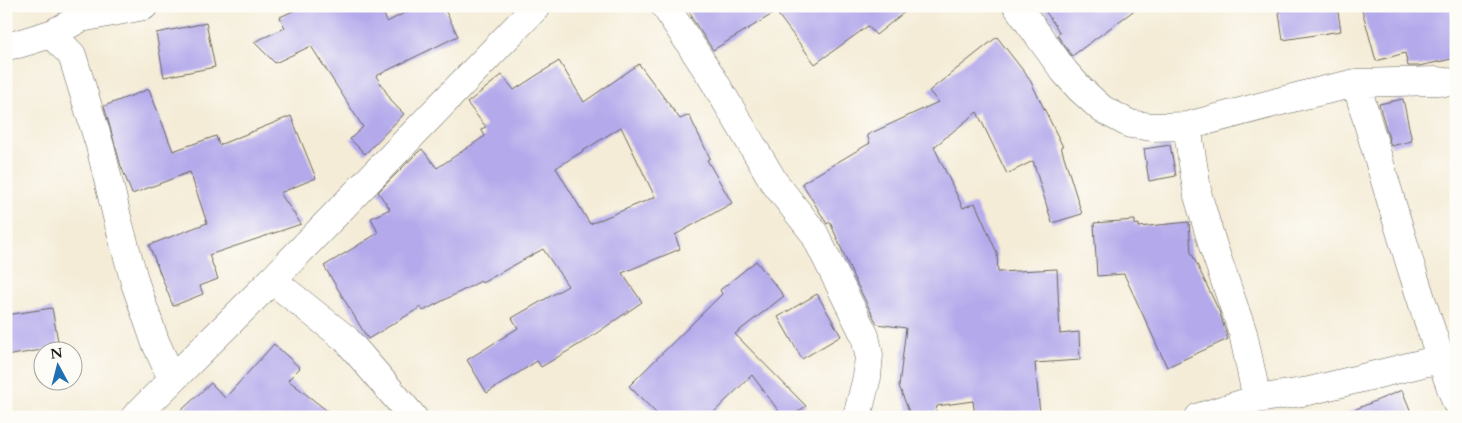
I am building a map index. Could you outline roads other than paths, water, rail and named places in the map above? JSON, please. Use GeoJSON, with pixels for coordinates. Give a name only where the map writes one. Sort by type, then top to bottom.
{"type":"FeatureCollection","features":[{"type":"Feature","properties":{"kind":"street"},"geometry":{"type":"LineString","coordinates":[[6,46],[51,34],[81,18],[144,6]]}},
{"type":"Feature","properties":{"kind":"street"},"geometry":{"type":"LineString","coordinates":[[665,6],[711,76],[774,182],[814,233],[865,336],[869,355],[867,377],[857,417]]}},
{"type":"Feature","properties":{"kind":"street"},"geometry":{"type":"LineString","coordinates":[[1016,6],[1064,71],[1102,109],[1130,124],[1152,128],[1186,126],[1304,94],[1356,83],[1436,81],[1456,83]]}},
{"type":"Feature","properties":{"kind":"street"},"geometry":{"type":"LineString","coordinates":[[135,417],[272,280],[524,12]]}},
{"type":"Feature","properties":{"kind":"street"},"geometry":{"type":"LineString","coordinates":[[51,34],[72,54],[100,146],[135,284],[154,341],[172,379]]}},
{"type":"Feature","properties":{"kind":"street"},"geometry":{"type":"LineString","coordinates":[[1356,83],[1440,359],[1456,402]]}},
{"type":"Feature","properties":{"kind":"street"},"geometry":{"type":"LineString","coordinates":[[1186,126],[1198,196],[1212,246],[1242,333],[1257,399]]}},
{"type":"Feature","properties":{"kind":"street"},"geometry":{"type":"LineString","coordinates":[[272,280],[346,339],[413,417]]}},
{"type":"Feature","properties":{"kind":"street"},"geometry":{"type":"LineString","coordinates":[[1199,417],[1257,399],[1309,391],[1440,359]]}}]}
